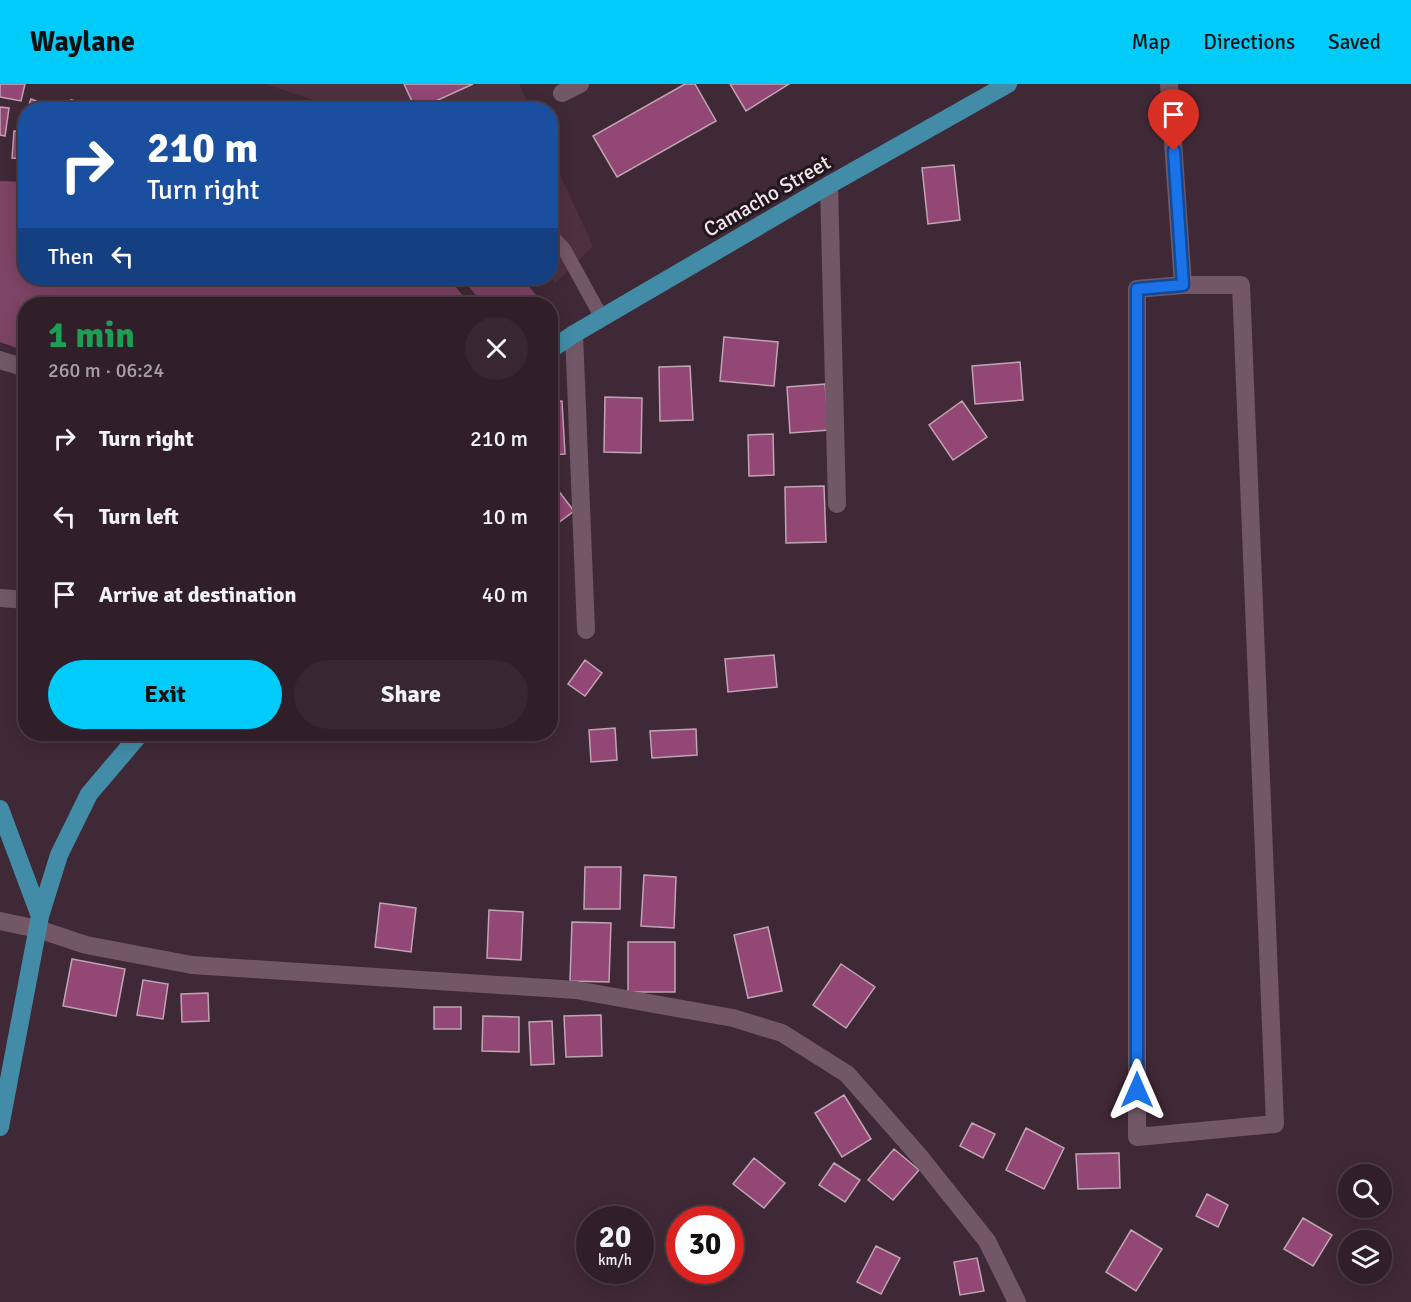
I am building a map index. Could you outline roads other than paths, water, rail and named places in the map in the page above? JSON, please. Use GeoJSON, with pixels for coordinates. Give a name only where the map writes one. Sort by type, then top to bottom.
{"type":"FeatureCollection","features":[{"type":"Feature","properties":{"kind":"main road","name":"Camacho Street"},"geometry":{"type":"LineString","coordinates":[[558,345],[829,185],[1008,84]]}},
{"type":"Feature","properties":{"kind":"main road"},"geometry":{"type":"LineString","coordinates":[[0,1127],[39,923],[59,855],[89,794],[134,741]]}},
{"type":"Feature","properties":{"kind":"main road"},"geometry":{"type":"LineString","coordinates":[[0,809],[39,923]]}},
{"type":"Feature","properties":{"kind":"street"},"geometry":{"type":"LineString","coordinates":[[562,93],[580,84]]}},
{"type":"Feature","properties":{"kind":"street"},"geometry":{"type":"LineString","coordinates":[[1169,84],[1183,285]]}},
{"type":"Feature","properties":{"kind":"street"},"geometry":{"type":"LineString","coordinates":[[829,185],[837,504]]}},
{"type":"Feature","properties":{"kind":"street"},"geometry":{"type":"LineString","coordinates":[[1183,285],[1241,285],[1275,1124],[1137,1137],[1137,289],[1183,285]]}},
{"type":"Feature","properties":{"kind":"street"},"geometry":{"type":"LineString","coordinates":[[574,334],[586,630]]}},
{"type":"Feature","properties":{"kind":"street"},"geometry":{"type":"LineString","coordinates":[[0,360],[18,366]]}},
{"type":"Feature","properties":{"kind":"street"},"geometry":{"type":"LineString","coordinates":[[0,598],[18,599]]}},
{"type":"Feature","properties":{"kind":"street"},"geometry":{"type":"LineString","coordinates":[[0,921],[39,923],[86,945],[192,965],[576,990],[733,1018],[782,1033],[847,1074],[913,1149],[987,1241],[1017,1302]]}},
{"type":"Feature","properties":{"kind":"lane"},"geometry":{"type":"LineString","coordinates":[[558,243],[564,249],[602,318]]}}]}
